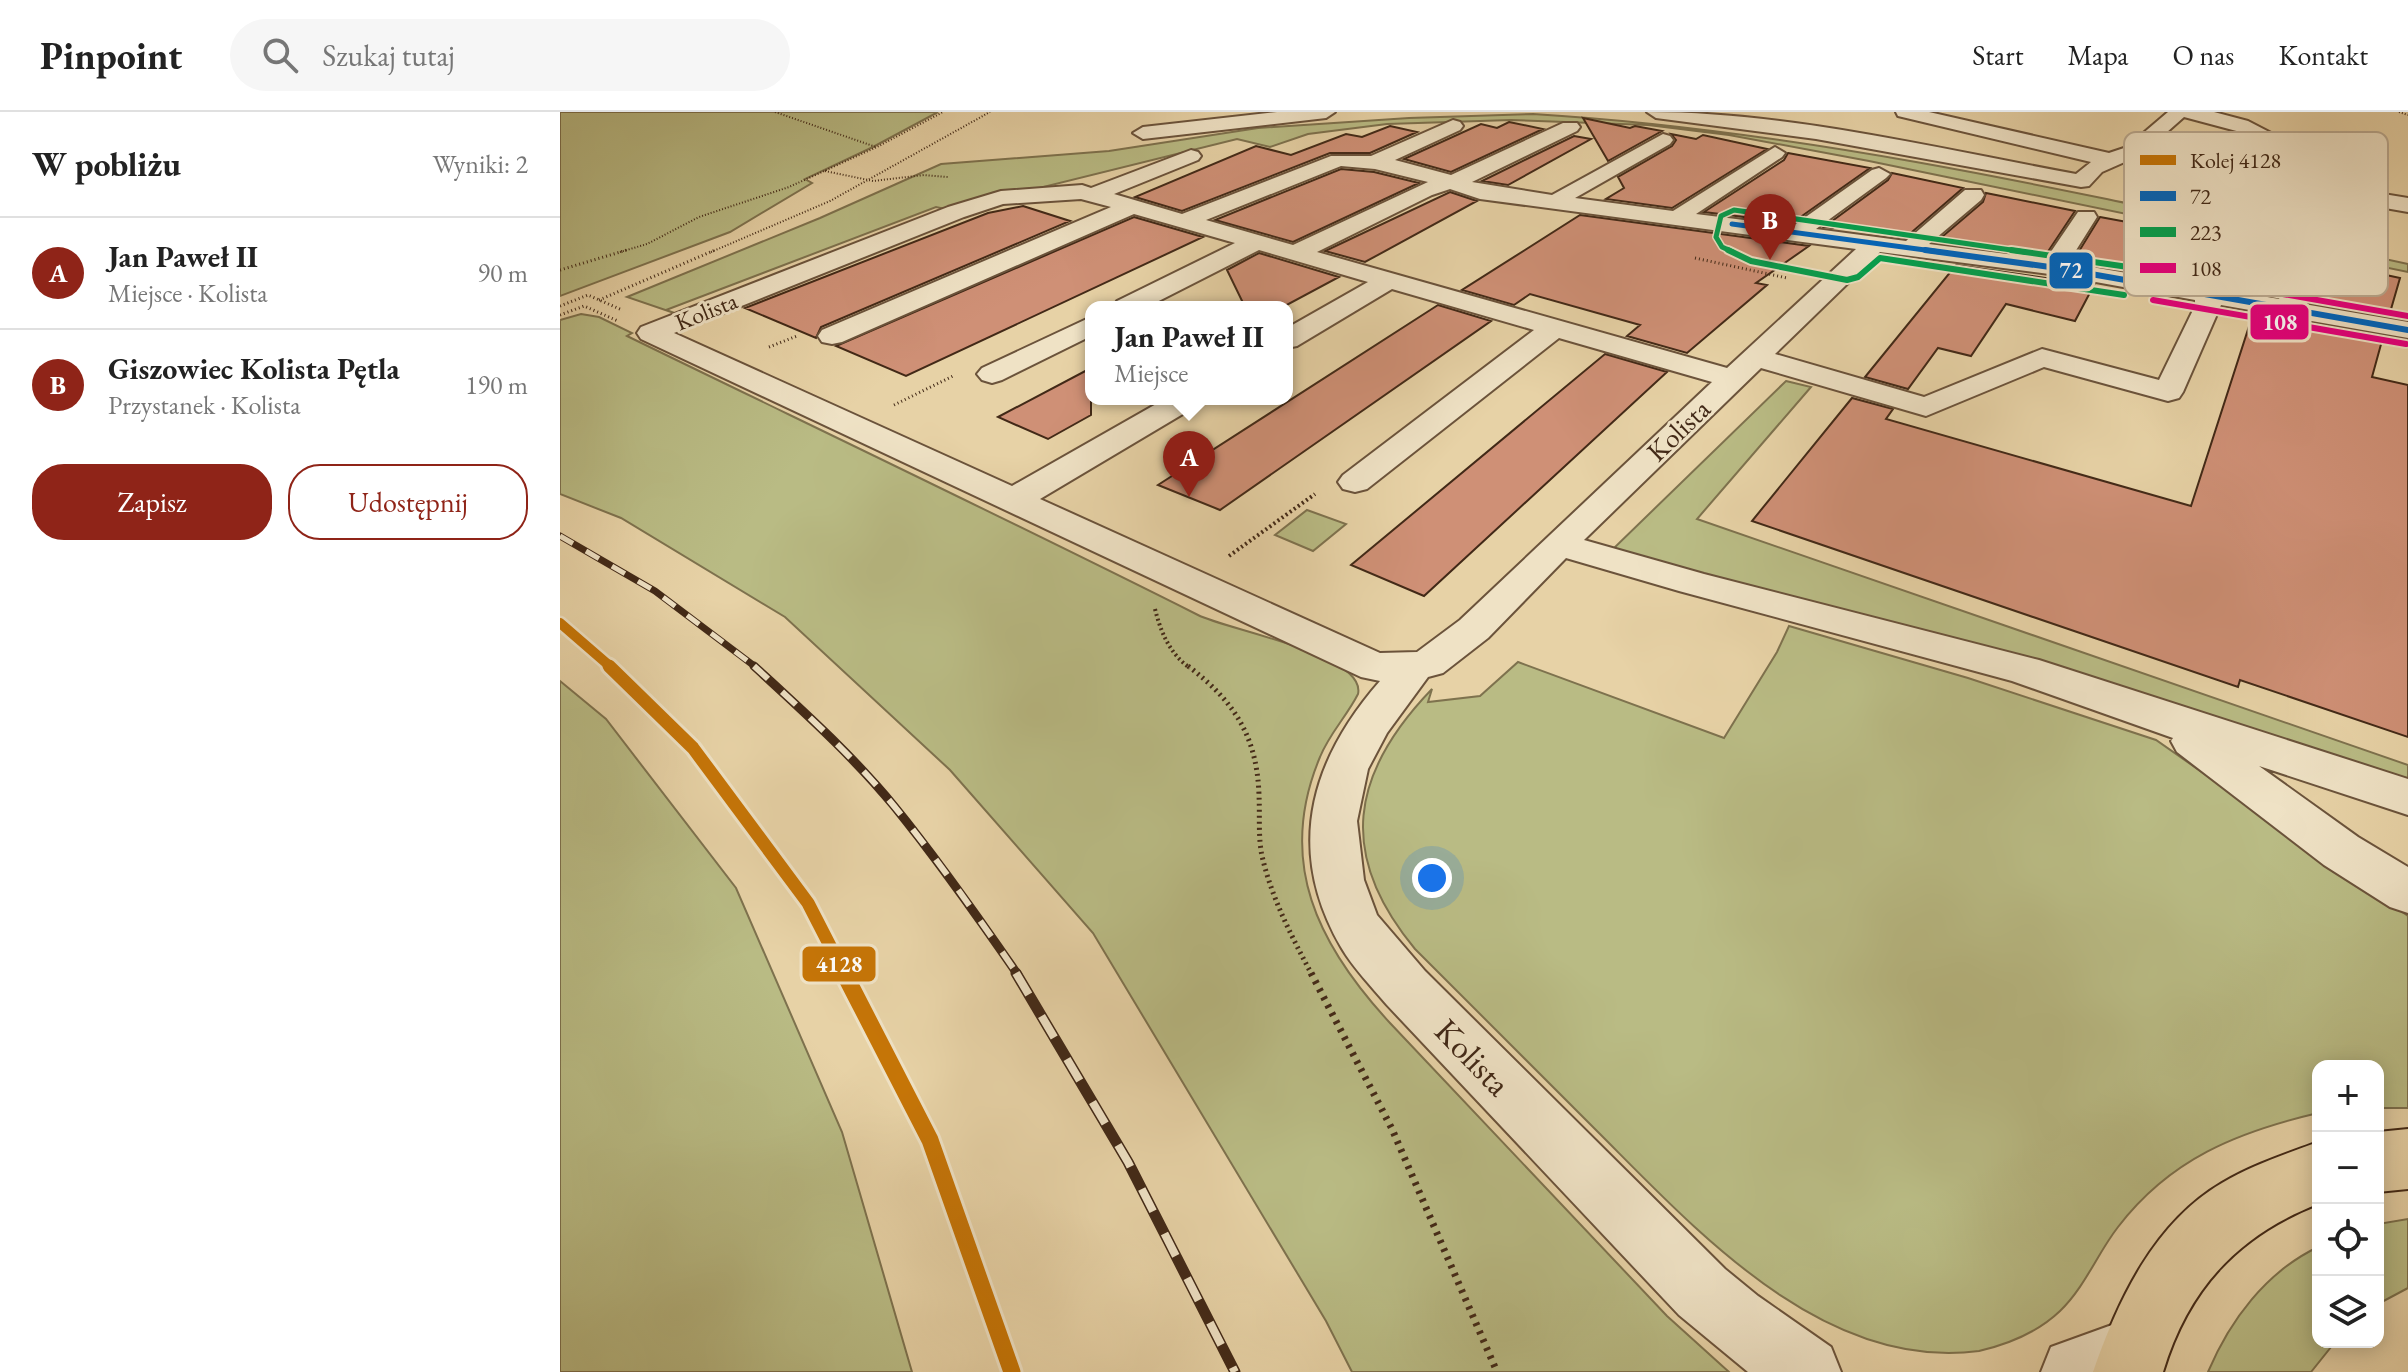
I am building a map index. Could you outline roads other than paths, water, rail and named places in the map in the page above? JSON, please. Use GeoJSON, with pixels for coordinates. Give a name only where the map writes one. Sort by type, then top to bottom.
{"type":"FeatureCollection","features":[{"type":"Feature","properties":{"kind":"main road"},"geometry":{"type":"LineString","coordinates":[[2384,1161],[2408,1159]]}},
{"type":"Feature","properties":{"kind":"main road"},"geometry":{"type":"LineString","coordinates":[[2113,1365],[2175,1272],[2207,1234],[2236,1210],[2274,1190],[2312,1175]]}},
{"type":"Feature","properties":{"kind":"street"},"geometry":{"type":"LineString","coordinates":[[1143,133],[1326,112]]}},
{"type":"Feature","properties":{"kind":"street"},"geometry":{"type":"LineString","coordinates":[[1656,112],[1731,119],[1832,135],[2081,181],[2095,168],[2124,155]]}},
{"type":"Feature","properties":{"kind":"street"},"geometry":{"type":"LineString","coordinates":[[1905,112],[2110,160]]}},
{"type":"Feature","properties":{"kind":"street"},"geometry":{"type":"LineString","coordinates":[[2156,132],[2179,112]]}},
{"type":"Feature","properties":{"kind":"street"},"geometry":{"type":"LineString","coordinates":[[2185,112],[2230,121],[2257,132]]}},
{"type":"Feature","properties":{"kind":"street"},"geometry":{"type":"LineString","coordinates":[[1374,162],[1453,126]]}},
{"type":"Feature","properties":{"kind":"street"},"geometry":{"type":"LineString","coordinates":[[1298,252],[1424,190],[1468,177],[1570,127]]}},
{"type":"Feature","properties":{"kind":"street"},"geometry":{"type":"LineString","coordinates":[[1558,202],[1564,195],[1663,140]]}},
{"type":"Feature","properties":{"kind":"street"},"geometry":{"type":"LineString","coordinates":[[1306,151],[1338,160],[1374,162],[1434,176],[1480,192],[1801,232],[2124,280]]}},
{"type":"Feature","properties":{"kind":"street"},"geometry":{"type":"LineString","coordinates":[[1680,217],[1683,212],[1775,153]]}},
{"type":"Feature","properties":{"kind":"street","name":"Kolista"},"geometry":{"type":"LineString","coordinates":[[1095,194],[1191,156]]}},
{"type":"Feature","properties":{"kind":"street"},"geometry":{"type":"LineString","coordinates":[[1184,221],[1338,160]]}},
{"type":"Feature","properties":{"kind":"street"},"geometry":{"type":"LineString","coordinates":[[1801,232],[1879,174]]}},
{"type":"Feature","properties":{"kind":"street","name":"Kolista"},"geometry":{"type":"LineString","coordinates":[[1743,368],[1554,328],[1095,194],[1052,192],[983,203],[651,333],[1306,637],[1375,667],[1409,667],[1429,663],[1474,629],[1559,544],[1876,243]]}},
{"type":"Feature","properties":{"kind":"street"},"geometry":{"type":"LineString","coordinates":[[1916,248],[1917,242],[1973,195]]}},
{"type":"Feature","properties":{"kind":"street"},"geometry":{"type":"LineString","coordinates":[[2388,202],[2408,205]]}},
{"type":"Feature","properties":{"kind":"street"},"geometry":{"type":"LineString","coordinates":[[832,336],[1131,207]]}},
{"type":"Feature","properties":{"kind":"street"},"geometry":{"type":"LineString","coordinates":[[2057,268],[2056,262],[2086,217]]}},
{"type":"Feature","properties":{"kind":"street"},"geometry":{"type":"LineString","coordinates":[[1732,224],[1730,236],[1754,247],[1850,266]]}},
{"type":"Feature","properties":{"kind":"street"},"geometry":{"type":"LineString","coordinates":[[1138,301],[1259,241]]}},
{"type":"Feature","properties":{"kind":"street"},"geometry":{"type":"LineString","coordinates":[[1293,337],[1390,280]]}},
{"type":"Feature","properties":{"kind":"street"},"geometry":{"type":"LineString","coordinates":[[1743,368],[1926,407],[2042,358],[2168,392],[2208,306],[2208,296]]}},
{"type":"Feature","properties":{"kind":"street"},"geometry":{"type":"LineString","coordinates":[[2214,296],[2408,330]]}},
{"type":"Feature","properties":{"kind":"street"},"geometry":{"type":"LineString","coordinates":[[2292,309],[2294,296]]}},
{"type":"Feature","properties":{"kind":"street"},"geometry":{"type":"LineString","coordinates":[[992,374],[1085,328]]}},
{"type":"Feature","properties":{"kind":"street"},"geometry":{"type":"LineString","coordinates":[[1355,482],[1554,328]]}},
{"type":"Feature","properties":{"kind":"street"},"geometry":{"type":"LineString","coordinates":[[1013,500],[1177,405]]}},
{"type":"Feature","properties":{"kind":"street"},"geometry":{"type":"LineString","coordinates":[[1559,544],[1692,583],[2024,670],[2408,797]]}},
{"type":"Feature","properties":{"kind":"street"},"geometry":{"type":"LineString","coordinates":[[1665,612],[1692,583]]}},
{"type":"Feature","properties":{"kind":"street","name":"Kolista"},"geometry":{"type":"LineString","coordinates":[[1409,667],[1408,676],[1356,744],[1343,771],[1335,803],[1332,827],[1337,871],[1346,902],[1361,935],[1406,988],[1702,1292],[1734,1320],[1806,1372]]}},
{"type":"Feature","properties":{"kind":"street"},"geometry":{"type":"LineString","coordinates":[[2162,718],[2341,851],[2408,892]]}},
{"type":"Feature","properties":{"kind":"railway"},"geometry":{"type":"LineString","coordinates":[[560,536],[655,591],[757,668]]}},
{"type":"Feature","properties":{"kind":"railway"},"geometry":{"type":"LineString","coordinates":[[754,666],[878,787],[942,868],[1018,975]]}},
{"type":"Feature","properties":{"kind":"railway"},"geometry":{"type":"LineString","coordinates":[[1016,973],[1128,1162],[1235,1372]]}},
{"type":"Feature","properties":{"kind":"rail line","name":"4128"},"geometry":{"type":"LineString","coordinates":[[560,623],[643,696],[693,748],[808,903],[930,1140],[1012,1372]]}},
{"type":"Feature","properties":{"kind":"place","name":"Giszowiec Kolista Pętla"},"geometry":{"type":"Point","coordinates":[1770,260]}},
{"type":"Feature","properties":{"kind":"place","name":"Jan Paweł II"},"geometry":{"type":"Point","coordinates":[1189,497]}}]}
